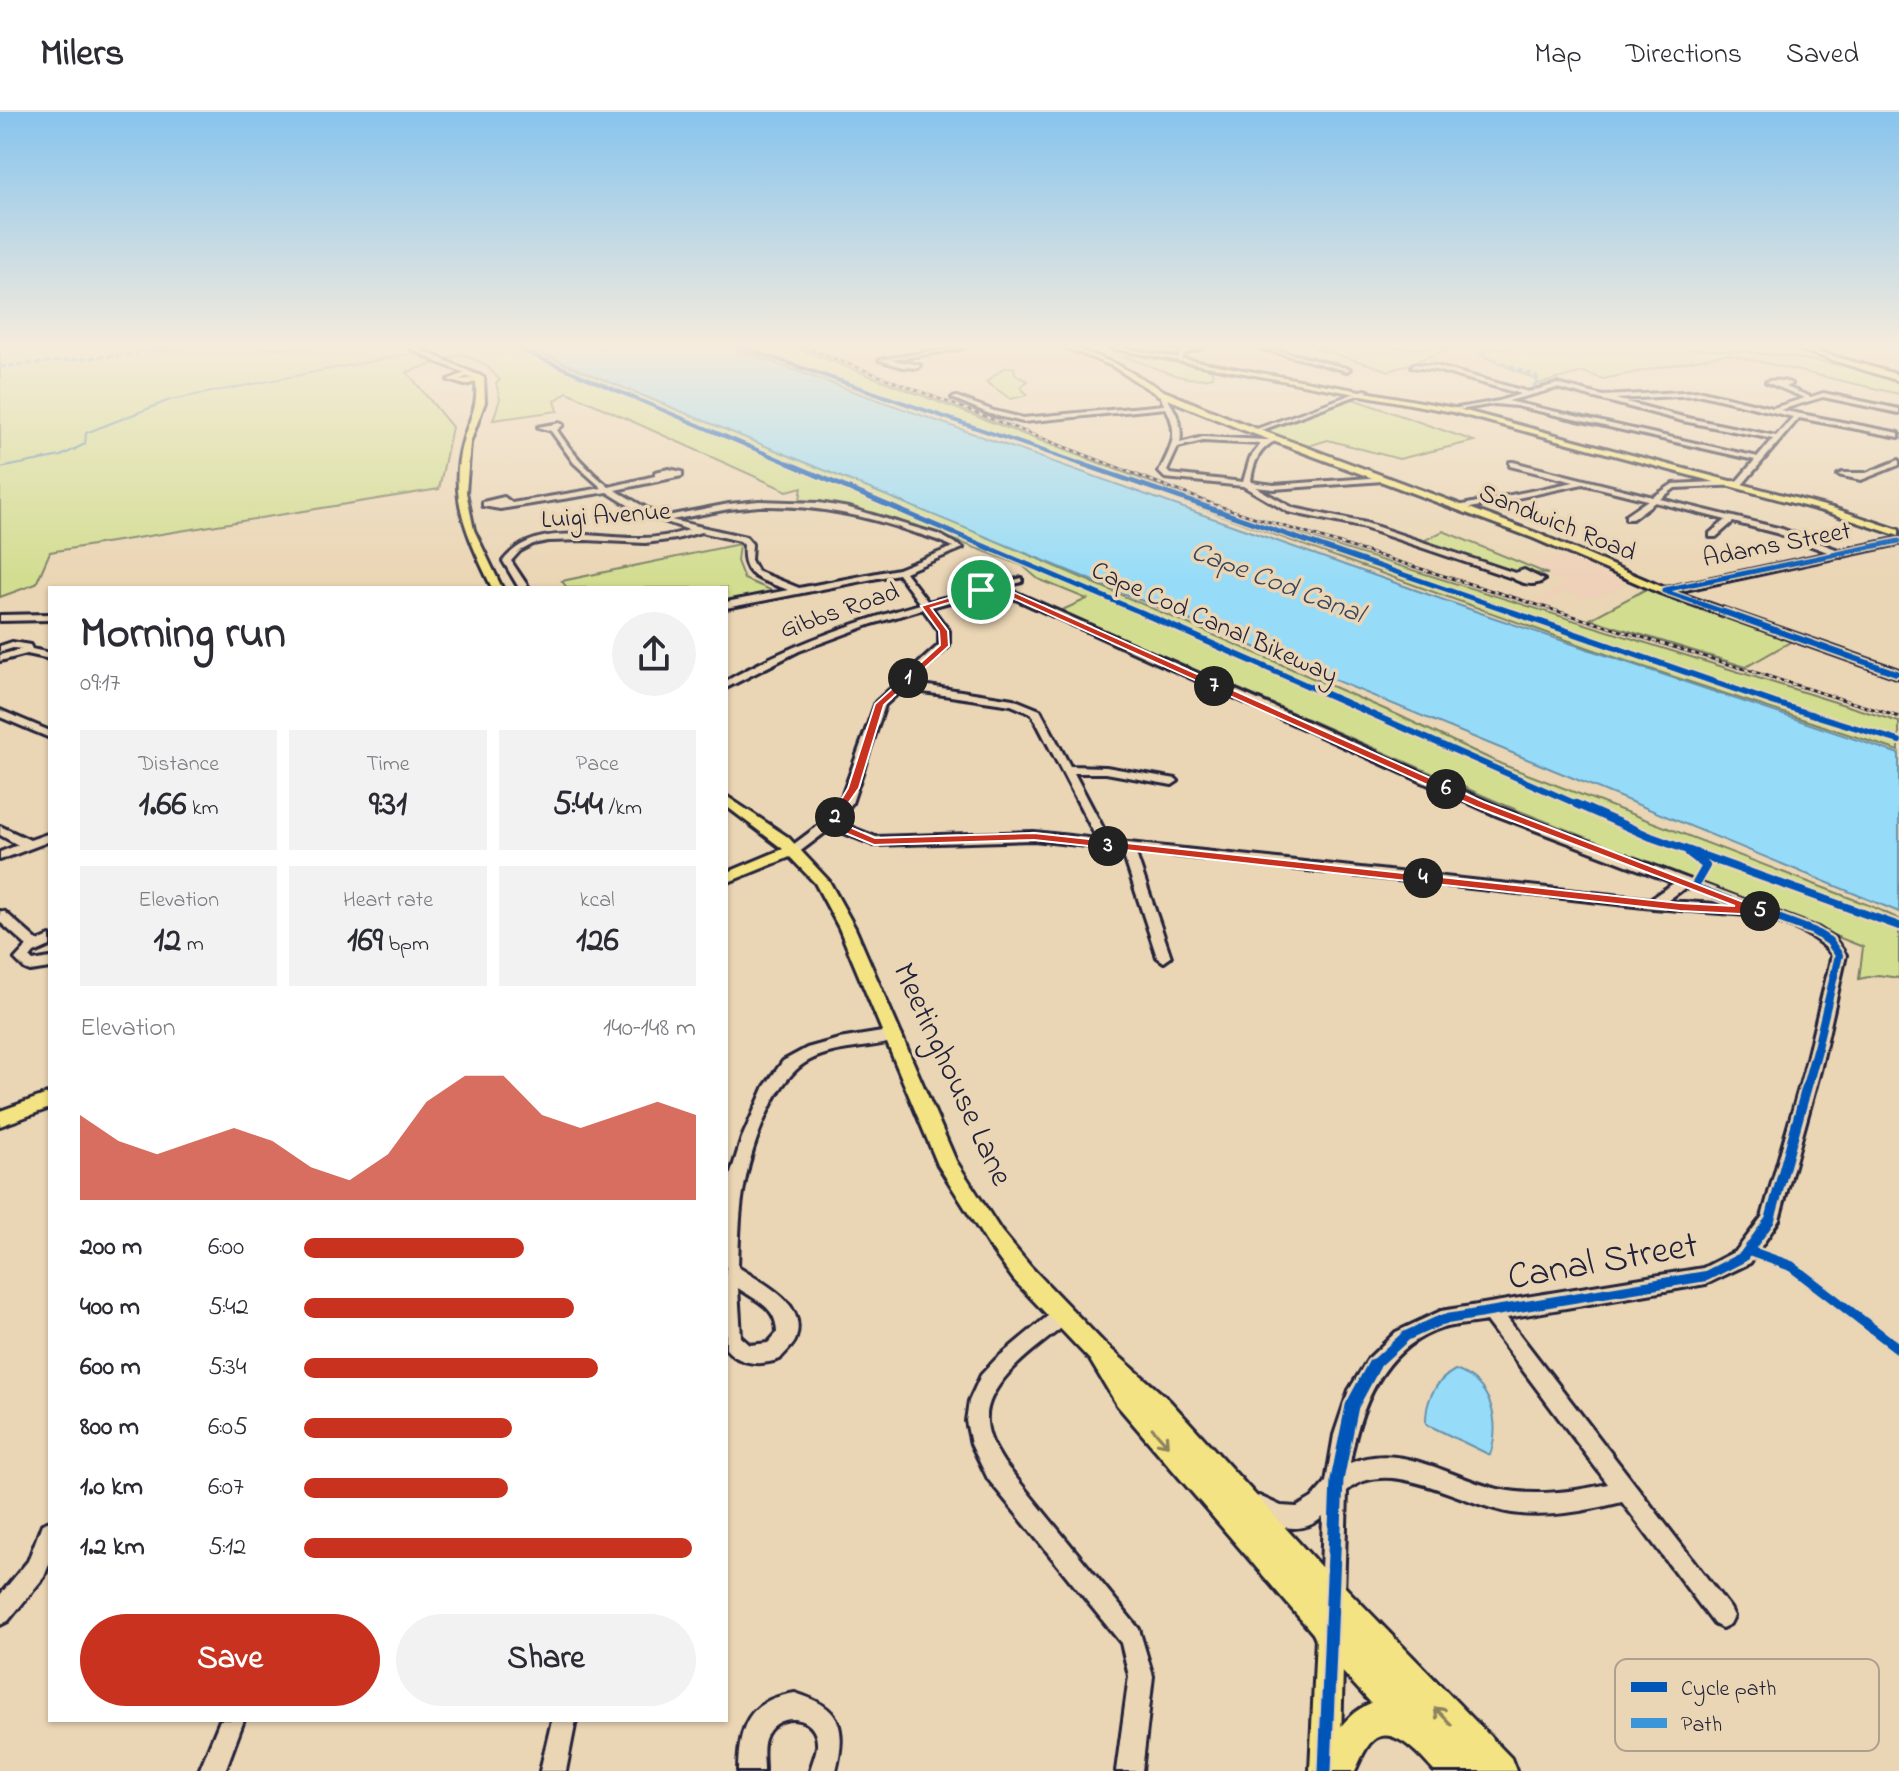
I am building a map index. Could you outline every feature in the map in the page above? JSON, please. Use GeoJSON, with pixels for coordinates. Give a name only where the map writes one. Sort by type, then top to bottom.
{"type":"FeatureCollection","features":[{"type":"Feature","properties":{"kind":"highway"},"geometry":{"type":"LineString","coordinates":[[1332,1598],[1498,1771]]}},
{"type":"Feature","properties":{"kind":"highway"},"geometry":{"type":"LineString","coordinates":[[1330,1633],[1459,1771]]}},
{"type":"Feature","properties":{"kind":"highway"},"geometry":{"type":"LineString","coordinates":[[1336,1771],[1353,1736],[1367,1722],[1387,1718],[1424,1735]]}},
{"type":"Feature","properties":{"kind":"main road"},"geometry":{"type":"LineString","coordinates":[[473,425],[464,450],[462,492],[469,530],[496,586]]}},
{"type":"Feature","properties":{"kind":"main road","name":"Sandwich Road"},"geometry":{"type":"LineString","coordinates":[[1240,425],[1461,508],[1664,591],[1899,674]]}},
{"type":"Feature","properties":{"kind":"main road"},"geometry":{"type":"LineString","coordinates":[[1509,425],[1699,479],[1736,485],[1899,533]]}},
{"type":"Feature","properties":{"kind":"main road","name":"Adams Street"},"geometry":{"type":"LineString","coordinates":[[1664,591],[1899,541]]}},
{"type":"Feature","properties":{"kind":"main road","name":"Meetinghouse Lane"},"geometry":{"type":"LineString","coordinates":[[728,801],[794,850],[821,881],[837,907],[939,1146],[969,1201],[1022,1273],[1097,1352],[1150,1397],[1332,1598]]}},
{"type":"Feature","properties":{"kind":"main road"},"geometry":{"type":"LineString","coordinates":[[728,877],[794,850]]}},
{"type":"Feature","properties":{"kind":"main road"},"geometry":{"type":"LineString","coordinates":[[0,1119],[48,1101]]}},
{"type":"Feature","properties":{"kind":"main road","name":"Meetinghouse Lane"},"geometry":{"type":"LineString","coordinates":[[1097,1352],[1125,1397],[1330,1633]]}},
{"type":"Feature","properties":{"kind":"main road","name":"Canal Street"},"geometry":{"type":"LineString","coordinates":[[1325,1771],[1332,1598]]}},
{"type":"Feature","properties":{"kind":"street"},"geometry":{"type":"LineString","coordinates":[[1177,425],[1179,445],[1165,468],[1166,475],[1247,486],[1383,479]]}},
{"type":"Feature","properties":{"kind":"street"},"geometry":{"type":"LineString","coordinates":[[1254,431],[1270,425]]}},
{"type":"Feature","properties":{"kind":"street"},"geometry":{"type":"LineString","coordinates":[[1605,425],[1759,459]]}},
{"type":"Feature","properties":{"kind":"street"},"geometry":{"type":"LineString","coordinates":[[1711,425],[1777,438]]}},
{"type":"Feature","properties":{"kind":"street"},"geometry":{"type":"LineString","coordinates":[[1736,485],[1788,425]]}},
{"type":"Feature","properties":{"kind":"street"},"geometry":{"type":"LineString","coordinates":[[1848,425],[1899,435]]}},
{"type":"Feature","properties":{"kind":"street"},"geometry":{"type":"LineString","coordinates":[[553,429],[568,454],[611,490],[663,519],[743,539],[748,544],[747,560],[754,573],[796,590]]}},
{"type":"Feature","properties":{"kind":"street"},"geometry":{"type":"LineString","coordinates":[[1179,431],[1203,439],[1264,442],[1275,439]]}},
{"type":"Feature","properties":{"kind":"street"},"geometry":{"type":"LineString","coordinates":[[1179,445],[1203,439]]}},
{"type":"Feature","properties":{"kind":"street"},"geometry":{"type":"LineString","coordinates":[[1247,486],[1247,469],[1264,442]]}},
{"type":"Feature","properties":{"kind":"street"},"geometry":{"type":"LineString","coordinates":[[1864,475],[1899,462]]}},
{"type":"Feature","properties":{"kind":"street"},"geometry":{"type":"LineString","coordinates":[[1513,464],[1787,533],[1841,554]]}},
{"type":"Feature","properties":{"kind":"street"},"geometry":{"type":"LineString","coordinates":[[510,505],[611,490],[659,477]]}},
{"type":"Feature","properties":{"kind":"street"},"geometry":{"type":"LineString","coordinates":[[1629,517],[1673,486],[1699,479]]}},
{"type":"Feature","properties":{"kind":"street"},"geometry":{"type":"LineString","coordinates":[[1461,508],[1583,482]]}},
{"type":"Feature","properties":{"kind":"street"},"geometry":{"type":"LineString","coordinates":[[1247,486],[1291,510],[1363,525],[1515,576]]}},
{"type":"Feature","properties":{"kind":"street"},"geometry":{"type":"LineString","coordinates":[[663,519],[729,505],[815,503],[869,514],[959,548],[900,571],[728,605]]}},
{"type":"Feature","properties":{"kind":"street"},"geometry":{"type":"LineString","coordinates":[[1713,535],[1732,519]]}},
{"type":"Feature","properties":{"kind":"street","name":"Luigi Avenue"},"geometry":{"type":"LineString","coordinates":[[523,586],[507,561],[517,550],[534,543],[565,537],[647,541],[698,529]]}},
{"type":"Feature","properties":{"kind":"street"},"geometry":{"type":"LineString","coordinates":[[794,850],[830,823],[854,788],[875,712],[899,685],[944,646],[944,631],[900,571]]}},
{"type":"Feature","properties":{"kind":"street","name":"Gibbs Road"},"geometry":{"type":"LineString","coordinates":[[728,684],[799,647],[1019,580]]}},
{"type":"Feature","properties":{"kind":"street","name":"Canal Street"},"geometry":{"type":"LineString","coordinates":[[981,590],[1008,593],[1480,804],[1822,936],[1835,947],[1840,960],[1812,1071],[1764,1232],[1743,1257],[1706,1276],[1490,1311],[1425,1325],[1396,1343],[1372,1366],[1347,1425],[1338,1487],[1332,1598]]}},
{"type":"Feature","properties":{"kind":"street"},"geometry":{"type":"LineString","coordinates":[[0,618],[48,617]]}},
{"type":"Feature","properties":{"kind":"street"},"geometry":{"type":"LineString","coordinates":[[0,649],[20,645],[27,647],[27,651]]}},
{"type":"Feature","properties":{"kind":"street"},"geometry":{"type":"LineString","coordinates":[[0,658],[27,651],[48,656]]}},
{"type":"Feature","properties":{"kind":"street"},"geometry":{"type":"LineString","coordinates":[[899,685],[1026,706],[1043,720],[1106,845]]}},
{"type":"Feature","properties":{"kind":"street"},"geometry":{"type":"LineString","coordinates":[[0,713],[48,734]]}},
{"type":"Feature","properties":{"kind":"street"},"geometry":{"type":"LineString","coordinates":[[1068,769],[1106,770],[1172,781]]}},
{"type":"Feature","properties":{"kind":"street"},"geometry":{"type":"LineString","coordinates":[[830,823],[874,841],[1017,835],[1653,904],[1761,911]]}},
{"type":"Feature","properties":{"kind":"street"},"geometry":{"type":"LineString","coordinates":[[0,830],[29,845]]}},
{"type":"Feature","properties":{"kind":"street"},"geometry":{"type":"LineString","coordinates":[[0,856],[48,838]]}},
{"type":"Feature","properties":{"kind":"street"},"geometry":{"type":"LineString","coordinates":[[1128,848],[1164,957]]}},
{"type":"Feature","properties":{"kind":"street"},"geometry":{"type":"LineString","coordinates":[[1653,904],[1683,883]]}},
{"type":"Feature","properties":{"kind":"street"},"geometry":{"type":"LineString","coordinates":[[0,915],[43,944],[24,955],[24,964],[48,964]]}},
{"type":"Feature","properties":{"kind":"street"},"geometry":{"type":"LineString","coordinates":[[731,1273],[775,1302],[787,1317],[787,1336],[773,1352],[748,1354],[732,1342],[731,1273],[736,1181],[783,1071],[791,1063],[829,1048],[894,1036]]}},
{"type":"Feature","properties":{"kind":"street"},"geometry":{"type":"LineString","coordinates":[[1490,1311],[1722,1616]]}},
{"type":"Feature","properties":{"kind":"street"},"geometry":{"type":"LineString","coordinates":[[1062,1316],[988,1381],[977,1396],[974,1425],[986,1457],[996,1471],[1131,1637],[1141,1676],[1129,1771]]}},
{"type":"Feature","properties":{"kind":"street"},"geometry":{"type":"LineString","coordinates":[[1246,1500],[1284,1518],[1303,1517],[1314,1511],[1352,1472],[1399,1468],[1515,1503],[1583,1500],[1627,1490]]}},
{"type":"Feature","properties":{"kind":"street"},"geometry":{"type":"LineString","coordinates":[[0,1613],[36,1569],[48,1537]]}},
{"type":"Feature","properties":{"kind":"street"},"geometry":{"type":"LineString","coordinates":[[751,1771],[749,1748],[755,1729],[768,1712],[792,1703],[808,1706],[824,1724],[829,1743],[823,1771]]}},
{"type":"Feature","properties":{"kind":"street"},"geometry":{"type":"LineString","coordinates":[[212,1771],[231,1722]]}},
{"type":"Feature","properties":{"kind":"street"},"geometry":{"type":"LineString","coordinates":[[553,1771],[564,1722]]}},
{"type":"Feature","properties":{"kind":"shaded area"},"geometry":{"type":"Polygon","coordinates":[[[1567,552],[1629,582],[1601,596],[1580,597],[1564,591],[1542,605],[1534,603],[1566,583],[1530,566],[1567,552]]]}},
{"type":"Feature","properties":{"kind":"green space"},"geometry":{"type":"Polygon","coordinates":[[[0,425],[452,427],[439,489],[50,552],[36,584],[0,597],[0,425]]]}},
{"type":"Feature","properties":{"kind":"green space"},"geometry":{"type":"Polygon","coordinates":[[[641,425],[717,425],[962,526],[1398,715],[1501,764],[1871,906],[1899,919],[1899,978],[1878,975],[1859,979],[1863,947],[1507,806],[1060,611],[1087,599],[1038,579],[1023,566],[885,516],[829,503],[800,500],[802,487],[787,491],[641,425]]]}},
{"type":"Feature","properties":{"kind":"green space"},"geometry":{"type":"Polygon","coordinates":[[[964,425],[1000,425],[1230,513],[1899,722],[1899,751],[1614,657],[964,425]]]}},
{"type":"Feature","properties":{"kind":"green space"},"geometry":{"type":"Polygon","coordinates":[[[1281,425],[1429,425],[1474,441],[1399,459],[1328,440],[1305,447],[1263,432],[1281,425]]]}},
{"type":"Feature","properties":{"kind":"green space"},"geometry":{"type":"Polygon","coordinates":[[[1443,531],[1548,574],[1508,572],[1421,542],[1443,531]]]}},
{"type":"Feature","properties":{"kind":"green space"},"geometry":{"type":"Polygon","coordinates":[[[739,544],[737,561],[744,579],[773,591],[728,602],[728,586],[566,586],[562,581],[739,544]]]}},
{"type":"Feature","properties":{"kind":"green space"},"geometry":{"type":"Polygon","coordinates":[[[1646,589],[1792,641],[1746,667],[1590,619],[1646,589]]]}},
{"type":"Feature","properties":{"kind":"water","name":"Cape Cod Canal"},"geometry":{"type":"Polygon","coordinates":[[[715,425],[950,425],[1492,617],[1899,754],[1899,912],[715,425]]]}},
{"type":"Feature","properties":{"kind":"water"},"geometry":{"type":"Polygon","coordinates":[[[1455,1370],[1478,1384],[1490,1405],[1494,1429],[1490,1455],[1426,1424],[1427,1407],[1433,1392],[1455,1370]]]}},
{"type":"Feature","properties":{"kind":"waterway"},"geometry":{"type":"LineString","coordinates":[[0,468],[61,456],[85,444],[86,433],[105,425]]}},
{"type":"Feature","properties":{"kind":"railway"},"geometry":{"type":"LineString","coordinates":[[1008,425],[1215,505],[1899,717]]}},
{"type":"Feature","properties":{"kind":"cycle path","name":"Cape Cod Canal Bikeway"},"geometry":{"type":"LineString","coordinates":[[699,425],[1112,600],[1651,837],[1899,926]]}},
{"type":"Feature","properties":{"kind":"cycle path"},"geometry":{"type":"LineString","coordinates":[[970,425],[1775,703],[1899,741]]}},
{"type":"Feature","properties":{"kind":"cycle path"},"geometry":{"type":"LineString","coordinates":[[1664,590],[1899,541]]}},
{"type":"Feature","properties":{"kind":"cycle path"},"geometry":{"type":"LineString","coordinates":[[1664,591],[1896,673]]}},
{"type":"Feature","properties":{"kind":"cycle path"},"geometry":{"type":"LineString","coordinates":[[1325,1771],[1340,1455],[1352,1406],[1376,1361],[1406,1336],[1441,1320],[1706,1276],[1743,1257],[1770,1220],[1812,1071],[1839,955],[1829,941],[1813,931],[1694,887],[1706,866],[1689,853]]}},
{"type":"Feature","properties":{"kind":"cycle path"},"geometry":{"type":"LineString","coordinates":[[1749,1251],[1791,1266],[1899,1349]]}},
{"type":"Feature","properties":{"kind":"route"},"geometry":{"type":"LineString","coordinates":[[981,590],[1008,593],[1480,804],[1761,911],[1680,907],[1034,836],[874,841],[830,823],[854,788],[870,725],[880,704],[890,691],[936,657],[944,646],[944,631],[926,606],[981,590]]}}]}
